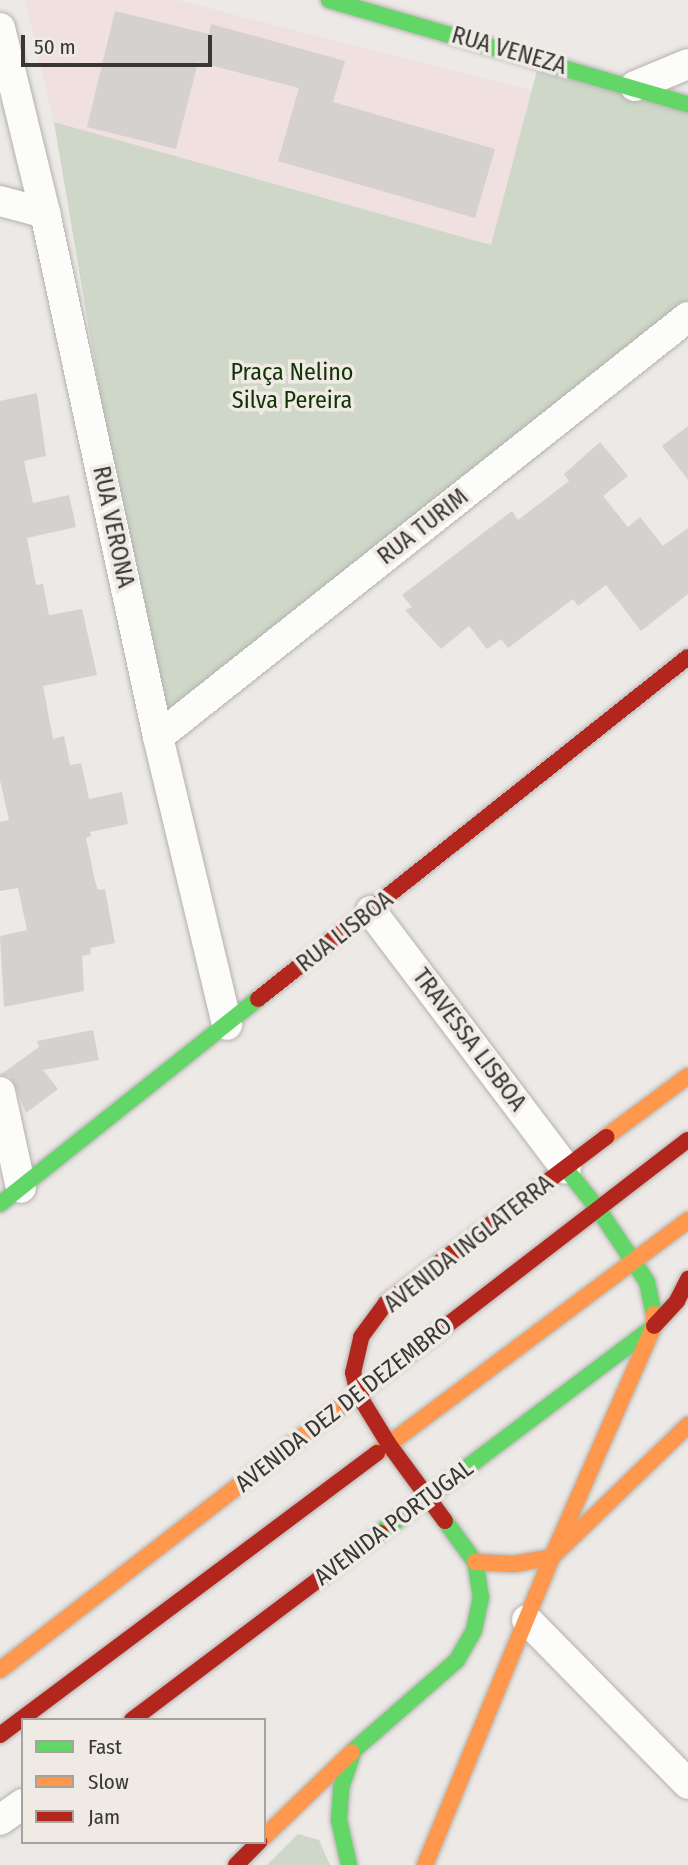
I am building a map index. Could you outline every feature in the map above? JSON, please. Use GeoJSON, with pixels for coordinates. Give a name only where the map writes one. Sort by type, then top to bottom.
{"type":"FeatureCollection","features":[{"type":"Feature","properties":{"kind":"main road","name":"RUA VENEZA"},"geometry":{"type":"LineString","coordinates":[[329,0],[635,86],[688,104]]}},
{"type":"Feature","properties":{"kind":"main road","name":"RUA LISBOA"},"geometry":{"type":"LineString","coordinates":[[10,1196],[688,657]]}},
{"type":"Feature","properties":{"kind":"main road"},"geometry":{"type":"LineString","coordinates":[[566,1169],[688,1076]]}},
{"type":"Feature","properties":{"kind":"main road","name":"AVENIDA DEZ DE DEZEMBRO"},"geometry":{"type":"LineString","coordinates":[[0,1670],[688,1140]]}},
{"type":"Feature","properties":{"kind":"main road","name":"AVENIDA INGLATERRA"},"geometry":{"type":"LineString","coordinates":[[349,1865],[332,1822],[354,1750],[457,1660],[474,1630],[481,1598],[475,1562],[388,1443],[358,1394],[353,1373],[361,1337],[386,1303],[566,1169],[598,1209],[647,1282],[653,1300],[654,1326]]}},
{"type":"Feature","properties":{"kind":"main road"},"geometry":{"type":"LineString","coordinates":[[26,1718],[688,1220]]}},
{"type":"Feature","properties":{"kind":"main road"},"geometry":{"type":"LineString","coordinates":[[425,1865],[552,1557],[654,1326],[677,1301],[688,1279]]}},
{"type":"Feature","properties":{"kind":"main road","name":"AVENIDA PORTUGAL"},"geometry":{"type":"LineString","coordinates":[[135,1718],[654,1326]]}},
{"type":"Feature","properties":{"kind":"main road"},"geometry":{"type":"LineString","coordinates":[[475,1562],[514,1564],[552,1557],[688,1425]]}},
{"type":"Feature","properties":{"kind":"main road"},"geometry":{"type":"LineString","coordinates":[[0,1735],[19,1723]]}},
{"type":"Feature","properties":{"kind":"main road"},"geometry":{"type":"LineString","coordinates":[[266,1836],[354,1750]]}},
{"type":"Feature","properties":{"kind":"main road"},"geometry":{"type":"LineString","coordinates":[[266,1838],[289,1833]]}},
{"type":"Feature","properties":{"kind":"main road"},"geometry":{"type":"LineString","coordinates":[[236,1865],[257,1844]]}},
{"type":"Feature","properties":{"kind":"street","name":"RUA VERONA"},"geometry":{"type":"LineString","coordinates":[[0,28],[45,213],[158,737],[227,1025]]}},
{"type":"Feature","properties":{"kind":"street"},"geometry":{"type":"LineString","coordinates":[[635,86],[688,64]]}},
{"type":"Feature","properties":{"kind":"street"},"geometry":{"type":"LineString","coordinates":[[0,201],[45,213]]}},
{"type":"Feature","properties":{"kind":"street","name":"RUA TURIM"},"geometry":{"type":"LineString","coordinates":[[158,737],[688,317]]}},
{"type":"Feature","properties":{"kind":"street","name":"TRAVESSA LISBOA"},"geometry":{"type":"LineString","coordinates":[[371,911],[566,1169]]}},
{"type":"Feature","properties":{"kind":"street"},"geometry":{"type":"LineString","coordinates":[[0,1092],[10,1196]]}},
{"type":"Feature","properties":{"kind":"street"},"geometry":{"type":"LineString","coordinates":[[527,1620],[688,1784]]}},
{"type":"Feature","properties":{"kind":"street"},"geometry":{"type":"LineString","coordinates":[[0,1821],[21,1805]]}},
{"type":"Feature","properties":{"kind":"shaded area"},"geometry":{"type":"Polygon","coordinates":[[[25,0],[177,0],[534,91],[492,245],[54,122],[25,0]]]}},
{"type":"Feature","properties":{"kind":"green space","name":"Praça Nelino Silva Pereira"},"geometry":{"type":"Polygon","coordinates":[[[540,59],[688,106],[688,317],[158,737],[54,122],[491,245],[540,59]]]}},
{"type":"Feature","properties":{"kind":"green space"},"geometry":{"type":"Polygon","coordinates":[[[298,1834],[319,1840],[330,1865],[267,1865],[298,1834]]]}},
{"type":"Feature","properties":{"kind":"building"},"geometry":{"type":"Polygon","coordinates":[[[115,11],[209,34],[211,24],[345,61],[333,102],[495,149],[475,218],[278,161],[299,88],[198,62],[176,149],[87,127],[115,11]]]}},
{"type":"Feature","properties":{"kind":"building"},"geometry":{"type":"Polygon","coordinates":[[[37,393],[46,456],[24,461],[33,503],[69,495],[76,527],[27,538],[36,585],[43,584],[49,615],[82,609],[97,675],[43,686],[53,739],[64,736],[70,765],[81,763],[89,799],[122,792],[128,824],[90,832],[91,836],[86,838],[98,890],[105,889],[115,943],[90,948],[91,954],[82,956],[84,991],[4,1007],[0,936],[27,930],[18,888],[0,891],[0,822],[9,820],[0,780],[0,401],[37,393]]]}},
{"type":"Feature","properties":{"kind":"building"},"geometry":{"type":"Polygon","coordinates":[[[688,426],[688,480],[662,446],[688,426]]]}},
{"type":"Feature","properties":{"kind":"building"},"geometry":{"type":"Polygon","coordinates":[[[600,442],[628,476],[603,496],[628,527],[640,517],[663,546],[688,528],[688,594],[641,631],[606,585],[578,606],[573,599],[508,648],[501,639],[487,649],[469,626],[441,649],[405,610],[412,607],[402,595],[512,511],[518,520],[569,481],[564,474],[600,442]]]}},
{"type":"Feature","properties":{"kind":"building"},"geometry":{"type":"Polygon","coordinates":[[[93,1030],[99,1060],[43,1070],[58,1089],[26,1113],[13,1081],[9,1076],[0,1075],[39,1047],[37,1041],[93,1030]]]}},
{"type":"Feature","properties":{"kind":"traffic: fast"},"geometry":{"type":"LineString","coordinates":[[329,0],[688,104]]}},
{"type":"Feature","properties":{"kind":"traffic: fast"},"geometry":{"type":"LineString","coordinates":[[0,1204],[258,999]]}},
{"type":"Feature","properties":{"kind":"traffic: fast"},"geometry":{"type":"LineString","coordinates":[[566,1169],[598,1209],[647,1282],[654,1314]]}},
{"type":"Feature","properties":{"kind":"traffic: fast"},"geometry":{"type":"LineString","coordinates":[[380,1533],[653,1327]]}},
{"type":"Feature","properties":{"kind":"traffic: fast"},"geometry":{"type":"LineString","coordinates":[[349,1865],[339,1820],[341,1788],[354,1750],[457,1660],[474,1630],[481,1598],[475,1562],[445,1521]]}},
{"type":"Feature","properties":{"kind":"traffic: slow"},"geometry":{"type":"LineString","coordinates":[[606,1137],[688,1076]]}},
{"type":"Feature","properties":{"kind":"traffic: slow"},"geometry":{"type":"LineString","coordinates":[[377,1453],[688,1220]]}},
{"type":"Feature","properties":{"kind":"traffic: slow"},"geometry":{"type":"LineString","coordinates":[[425,1865],[552,1557],[654,1326],[654,1314]]}},
{"type":"Feature","properties":{"kind":"traffic: slow"},"geometry":{"type":"LineString","coordinates":[[0,1670],[346,1403]]}},
{"type":"Feature","properties":{"kind":"traffic: slow"},"geometry":{"type":"LineString","coordinates":[[475,1562],[514,1564],[552,1557],[688,1425]]}},
{"type":"Feature","properties":{"kind":"traffic: slow"},"geometry":{"type":"LineString","coordinates":[[266,1835],[352,1752]]}},
{"type":"Feature","properties":{"kind":"traffic: jam"},"geometry":{"type":"LineString","coordinates":[[258,999],[688,657]]}},
{"type":"Feature","properties":{"kind":"traffic: jam"},"geometry":{"type":"LineString","coordinates":[[445,1521],[388,1443],[358,1394],[353,1373],[361,1337],[386,1303],[606,1137]]}},
{"type":"Feature","properties":{"kind":"traffic: jam"},"geometry":{"type":"LineString","coordinates":[[346,1403],[688,1140]]}},
{"type":"Feature","properties":{"kind":"traffic: jam"},"geometry":{"type":"LineString","coordinates":[[654,1326],[677,1301],[688,1279]]}},
{"type":"Feature","properties":{"kind":"traffic: jam"},"geometry":{"type":"LineString","coordinates":[[23,1718],[377,1453]]}},
{"type":"Feature","properties":{"kind":"traffic: jam"},"geometry":{"type":"LineString","coordinates":[[135,1718],[380,1533]]}},
{"type":"Feature","properties":{"kind":"traffic: jam"},"geometry":{"type":"LineString","coordinates":[[0,1735],[21,1719]]}},
{"type":"Feature","properties":{"kind":"traffic: jam"},"geometry":{"type":"LineString","coordinates":[[236,1865],[257,1844]]}}]}
